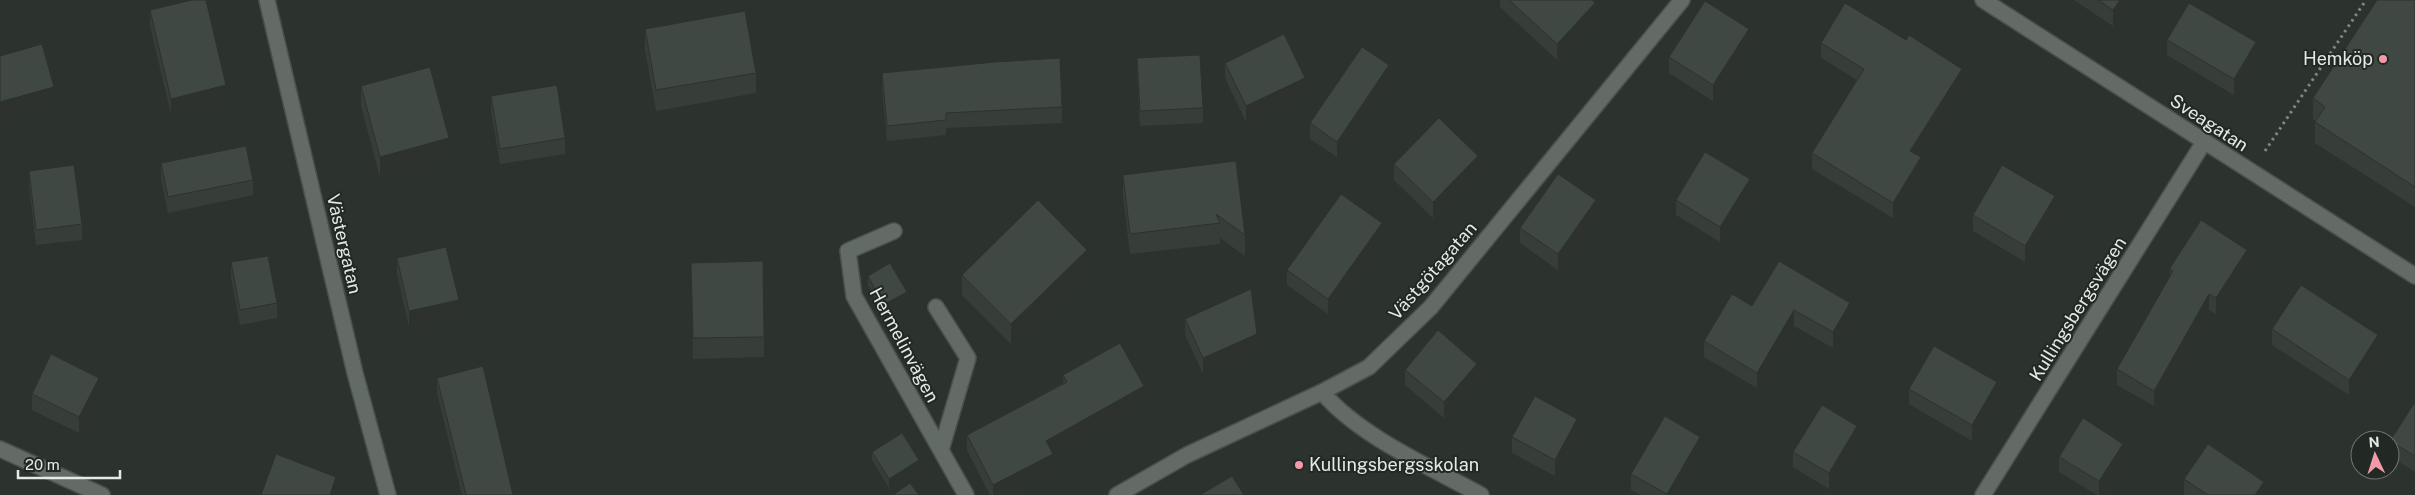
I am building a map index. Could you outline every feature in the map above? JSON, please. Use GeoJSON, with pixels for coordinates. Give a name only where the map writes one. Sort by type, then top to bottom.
{"type":"FeatureCollection","features":[{"type":"Feature","properties":{"kind":"street","name":"Västergatan"},"geometry":{"type":"LineString","coordinates":[[267,0],[354,373],[388,495]]}},
{"type":"Feature","properties":{"kind":"street","name":"Västgötagatan"},"geometry":{"type":"LineString","coordinates":[[1116,495],[1187,455],[1369,368],[1431,307],[1682,0]]}},
{"type":"Feature","properties":{"kind":"street","name":"Sveagatan"},"geometry":{"type":"LineString","coordinates":[[1983,0],[2415,276]]}},
{"type":"Feature","properties":{"kind":"street","name":"Kullingsbergsvägen"},"geometry":{"type":"LineString","coordinates":[[1983,495],[2204,142]]}},
{"type":"Feature","properties":{"kind":"street","name":"Hermelinvägen"},"geometry":{"type":"LineString","coordinates":[[894,231],[848,251],[854,296],[966,495]]}},
{"type":"Feature","properties":{"kind":"street"},"geometry":{"type":"LineString","coordinates":[[936,308],[968,358],[941,450]]}},
{"type":"Feature","properties":{"kind":"street"},"geometry":{"type":"LineString","coordinates":[[1322,392],[1334,406],[1358,426],[1481,495]]}},
{"type":"Feature","properties":{"kind":"street"},"geometry":{"type":"LineString","coordinates":[[0,449],[102,495]]}},
{"type":"Feature","properties":{"kind":"path"},"geometry":{"type":"LineString","coordinates":[[2251,173],[2366,0]]}},
{"type":"Feature","properties":{"kind":"building"},"geometry":{"type":"Polygon","coordinates":[[[192,0],[206,0],[226,85],[171,99],[150,10],[192,0]]]}},
{"type":"Feature","properties":{"kind":"building"},"geometry":{"type":"Polygon","coordinates":[[[1509,0],[1592,0],[1595,3],[1557,44],[1509,0]]]}},
{"type":"Feature","properties":{"kind":"building"},"geometry":{"type":"Polygon","coordinates":[[[2098,0],[2120,0],[2113,10],[2098,0]]]}},
{"type":"Feature","properties":{"kind":"building","name":"Hemköp"},"geometry":{"type":"Polygon","coordinates":[[[2377,0],[2415,0],[2415,187],[2315,122],[2325,107],[2313,98],[2377,0]]]}},
{"type":"Feature","properties":{"kind":"building"},"geometry":{"type":"Polygon","coordinates":[[[1705,1],[1749,29],[1713,85],[1669,57],[1705,1]]]}},
{"type":"Feature","properties":{"kind":"building"},"geometry":{"type":"Polygon","coordinates":[[[1845,3],[1906,40],[1909,35],[1962,69],[1910,151],[1921,157],[1893,203],[1812,153],[1864,69],[1821,43],[1845,3]]]}},
{"type":"Feature","properties":{"kind":"building"},"geometry":{"type":"Polygon","coordinates":[[[2189,3],[2256,42],[2234,79],[2167,40],[2189,3]]]}},
{"type":"Feature","properties":{"kind":"building"},"geometry":{"type":"Polygon","coordinates":[[[745,11],[756,73],[656,90],[645,29],[745,11]]]}},
{"type":"Feature","properties":{"kind":"building"},"geometry":{"type":"Polygon","coordinates":[[[1284,34],[1305,78],[1246,106],[1225,63],[1284,34]]]}},
{"type":"Feature","properties":{"kind":"building"},"geometry":{"type":"Polygon","coordinates":[[[42,44],[54,87],[0,102],[0,56],[42,44]]]}},
{"type":"Feature","properties":{"kind":"building"},"geometry":{"type":"Polygon","coordinates":[[[1362,47],[1389,65],[1337,142],[1310,123],[1362,47]]]}},
{"type":"Feature","properties":{"kind":"building"},"geometry":{"type":"Polygon","coordinates":[[[1200,55],[1203,108],[1140,111],[1137,58],[1200,55]]]}},
{"type":"Feature","properties":{"kind":"building"},"geometry":{"type":"Polygon","coordinates":[[[1060,58],[1062,107],[946,113],[946,120],[887,126],[882,73],[1060,58]]]}},
{"type":"Feature","properties":{"kind":"building"},"geometry":{"type":"Polygon","coordinates":[[[430,67],[449,138],[380,157],[361,86],[430,67]]]}},
{"type":"Feature","properties":{"kind":"building"},"geometry":{"type":"Polygon","coordinates":[[[557,85],[565,138],[500,149],[491,96],[557,85]]]}},
{"type":"Feature","properties":{"kind":"building"},"geometry":{"type":"Polygon","coordinates":[[[1439,118],[1478,156],[1433,202],[1394,164],[1439,118]]]}},
{"type":"Feature","properties":{"kind":"building"},"geometry":{"type":"Polygon","coordinates":[[[246,146],[253,180],[168,197],[161,163],[246,146]]]}},
{"type":"Feature","properties":{"kind":"building"},"geometry":{"type":"Polygon","coordinates":[[[1705,152],[1750,179],[1720,227],[1676,200],[1705,152]]]}},
{"type":"Feature","properties":{"kind":"building"},"geometry":{"type":"Polygon","coordinates":[[[1236,161],[1245,235],[1216,214],[1220,223],[1130,234],[1123,175],[1236,161]]]}},
{"type":"Feature","properties":{"kind":"building"},"geometry":{"type":"Polygon","coordinates":[[[74,165],[82,224],[36,230],[29,171],[74,165]]]}},
{"type":"Feature","properties":{"kind":"building"},"geometry":{"type":"Polygon","coordinates":[[[2002,165],[2055,196],[2025,246],[1973,215],[2002,165]]]}},
{"type":"Feature","properties":{"kind":"building"},"geometry":{"type":"Polygon","coordinates":[[[1558,174],[1596,200],[1558,254],[1520,228],[1558,174]]]}},
{"type":"Feature","properties":{"kind":"building"},"geometry":{"type":"Polygon","coordinates":[[[1341,194],[1382,223],[1328,299],[1287,270],[1341,194]]]}},
{"type":"Feature","properties":{"kind":"building"},"geometry":{"type":"Polygon","coordinates":[[[1038,200],[1087,250],[1011,324],[962,275],[1038,200]]]}},
{"type":"Feature","properties":{"kind":"building"},"geometry":{"type":"Polygon","coordinates":[[[2201,220],[2247,250],[2216,298],[2209,294],[2154,391],[2117,369],[2173,271],[2170,268],[2201,220]]]}},
{"type":"Feature","properties":{"kind":"building"},"geometry":{"type":"Polygon","coordinates":[[[446,247],[459,300],[409,311],[397,258],[446,247]]]}},
{"type":"Feature","properties":{"kind":"building"},"geometry":{"type":"Polygon","coordinates":[[[268,256],[277,303],[240,310],[231,262],[268,256]]]}},
{"type":"Feature","properties":{"kind":"building"},"geometry":{"type":"Polygon","coordinates":[[[763,261],[764,337],[693,338],[691,263],[763,261]]]}},
{"type":"Feature","properties":{"kind":"building"},"geometry":{"type":"Polygon","coordinates":[[[1779,261],[1850,303],[1833,332],[1794,310],[1757,373],[1704,341],[1732,294],[1752,306],[1779,261]]]}},
{"type":"Feature","properties":{"kind":"building"},"geometry":{"type":"Polygon","coordinates":[[[890,263],[907,292],[883,305],[868,276],[890,263]]]}},
{"type":"Feature","properties":{"kind":"building"},"geometry":{"type":"Polygon","coordinates":[[[2301,285],[2378,335],[2349,380],[2272,329],[2301,285]]]}},
{"type":"Feature","properties":{"kind":"building"},"geometry":{"type":"Polygon","coordinates":[[[1251,289],[1257,334],[1203,358],[1185,319],[1251,289]]]}},
{"type":"Feature","properties":{"kind":"building"},"geometry":{"type":"Polygon","coordinates":[[[1438,330],[1477,364],[1444,402],[1405,370],[1438,330]]]}},
{"type":"Feature","properties":{"kind":"building"},"geometry":{"type":"Polygon","coordinates":[[[1120,343],[1144,386],[1046,441],[1053,454],[993,485],[967,435],[1067,382],[1063,375],[1120,343]]]}},
{"type":"Feature","properties":{"kind":"building"},"geometry":{"type":"Polygon","coordinates":[[[1934,346],[1997,382],[1972,425],[1909,389],[1934,346]]]}},
{"type":"Feature","properties":{"kind":"building"},"geometry":{"type":"Polygon","coordinates":[[[51,354],[99,378],[79,417],[32,394],[51,354]]]}},
{"type":"Feature","properties":{"kind":"building"},"geometry":{"type":"Polygon","coordinates":[[[483,366],[513,495],[466,495],[437,378],[483,366]]]}},
{"type":"Feature","properties":{"kind":"building"},"geometry":{"type":"Polygon","coordinates":[[[1535,396],[1577,419],[1555,460],[1512,437],[1535,396]]]}},
{"type":"Feature","properties":{"kind":"building"},"geometry":{"type":"Polygon","coordinates":[[[2415,402],[2415,456],[2400,447],[2400,430],[2397,430],[2415,402]]]}},
{"type":"Feature","properties":{"kind":"building"},"geometry":{"type":"Polygon","coordinates":[[[1822,405],[1857,426],[1829,473],[1793,452],[1822,405]]]}},
{"type":"Feature","properties":{"kind":"building"},"geometry":{"type":"Polygon","coordinates":[[[1665,416],[1700,437],[1667,494],[1631,474],[1665,416]]]}},
{"type":"Feature","properties":{"kind":"building"},"geometry":{"type":"Polygon","coordinates":[[[2083,418],[2123,444],[2099,481],[2059,457],[2083,418]]]}},
{"type":"Feature","properties":{"kind":"building"},"geometry":{"type":"Polygon","coordinates":[[[902,433],[919,460],[889,479],[872,452],[902,433]]]}},
{"type":"Feature","properties":{"kind":"building"},"geometry":{"type":"Polygon","coordinates":[[[2208,444],[2264,482],[2255,495],[2208,495],[2184,479],[2208,444]]]}},
{"type":"Feature","properties":{"kind":"building"},"geometry":{"type":"Polygon","coordinates":[[[276,454],[336,477],[330,495],[261,495],[276,454]]]}},
{"type":"Feature","properties":{"kind":"building"},"geometry":{"type":"Polygon","coordinates":[[[1232,476],[1244,495],[1200,495],[1232,476]]]}},
{"type":"Feature","properties":{"kind":"building"},"geometry":{"type":"Polygon","coordinates":[[[910,483],[919,495],[893,495],[910,483]]]}},
{"type":"Feature","properties":{"kind":"place","name":"Hemköp"},"geometry":{"type":"Point","coordinates":[2383,59]}},
{"type":"Feature","properties":{"kind":"place","name":"Kullingsbergsskolan"},"geometry":{"type":"Point","coordinates":[1299,465]}}]}
